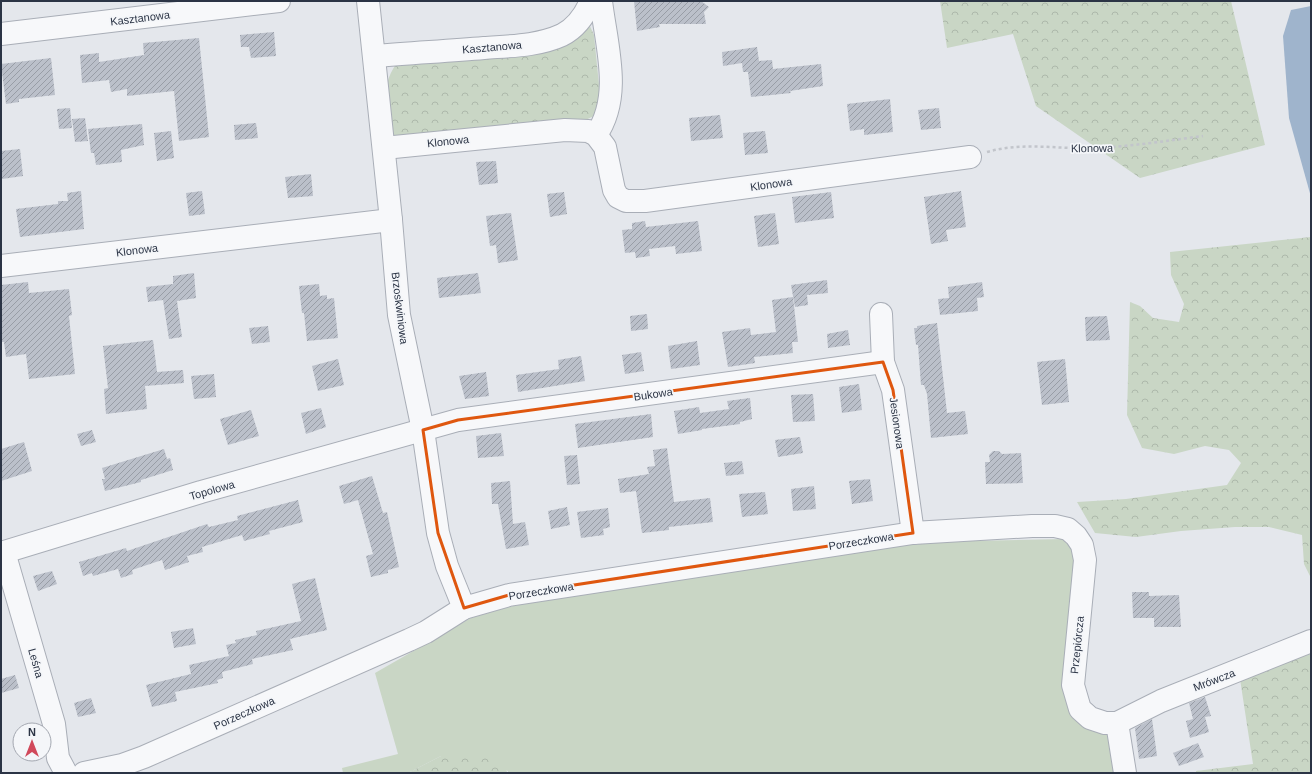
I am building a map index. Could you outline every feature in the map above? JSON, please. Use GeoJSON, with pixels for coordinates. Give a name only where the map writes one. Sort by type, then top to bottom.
{"type":"FeatureCollection","features":[{"type":"Feature","properties":{"kind":"street","name":"Kasztanowa"},"geometry":{"type":"LineString","coordinates":[[1,34],[280,1]]}},
{"type":"Feature","properties":{"kind":"street","name":"Brzoskwiniowa"},"geometry":{"type":"LineString","coordinates":[[368,1],[375,56],[399,315],[423,430],[438,533],[447,566],[464,608]]}},
{"type":"Feature","properties":{"kind":"street","name":"Kasztanowa"},"geometry":{"type":"LineString","coordinates":[[375,56],[516,46],[547,40],[562,34],[573,27],[582,18],[591,1]]}},
{"type":"Feature","properties":{"kind":"street"},"geometry":{"type":"LineString","coordinates":[[596,135],[604,124],[610,102],[612,84],[600,1]]}},
{"type":"Feature","properties":{"kind":"street","name":"Klonowa"},"geometry":{"type":"LineString","coordinates":[[384,148],[565,130],[588,131],[596,135],[605,147],[614,190],[618,197],[626,201],[645,201],[970,157]]}},
{"type":"Feature","properties":{"kind":"street","name":"Klonowa"},"geometry":{"type":"LineString","coordinates":[[1,266],[391,220]]}},
{"type":"Feature","properties":{"kind":"street","name":"Jesionowa"},"geometry":{"type":"LineString","coordinates":[[881,314],[883,362],[893,390],[913,533]]}},
{"type":"Feature","properties":{"kind":"street","name":"Bukowa"},"geometry":{"type":"LineString","coordinates":[[423,430],[458,420],[883,362]]}},
{"type":"Feature","properties":{"kind":"street","name":"Topolowa"},"geometry":{"type":"LineString","coordinates":[[3,552],[201,492],[423,430]]}},
{"type":"Feature","properties":{"kind":"street","name":"Porzeczkowa"},"geometry":{"type":"LineString","coordinates":[[84,773],[122,765],[174,744],[409,640],[426,632],[464,608],[509,595],[913,533],[1032,526]]}},
{"type":"Feature","properties":{"kind":"street","name":"Przepiórcza"},"geometry":{"type":"LineString","coordinates":[[1032,526],[1055,526],[1068,529],[1076,536],[1082,545],[1085,560],[1073,685],[1080,709],[1090,718],[1105,723],[1117,723]]}},
{"type":"Feature","properties":{"kind":"street","name":"Leśna"},"geometry":{"type":"LineString","coordinates":[[3,552],[54,724],[58,758],[66,773]]}},
{"type":"Feature","properties":{"kind":"street","name":"Mrówcza"},"geometry":{"type":"LineString","coordinates":[[1117,723],[1161,701],[1311,641]]}},
{"type":"Feature","properties":{"kind":"street"},"geometry":{"type":"LineString","coordinates":[[1117,723],[1126,773]]}},
{"type":"Feature","properties":{"kind":"path","name":"Klonowa"},"geometry":{"type":"LineString","coordinates":[[970,157],[1000,148],[1032,146],[1067,149],[1121,147],[1203,136]]}},
{"type":"Feature","properties":{"kind":"highlighted area"},"geometry":{"type":"Polygon","coordinates":[[[883,362],[893,390],[913,533],[509,595],[464,608],[438,533],[423,430],[458,420],[883,362]]]}},
{"type":"Feature","properties":{"kind":"green space"},"geometry":{"type":"Polygon","coordinates":[[[940,1],[1231,1],[1265,145],[1140,178],[1036,106],[1013,34],[947,48],[940,1]]]}},
{"type":"Feature","properties":{"kind":"green space"},"geometry":{"type":"Polygon","coordinates":[[[588,22],[594,35],[601,105],[594,116],[577,124],[393,138],[385,96],[386,87],[393,68],[401,57],[417,57],[588,22]]]}},
{"type":"Feature","properties":{"kind":"green space"},"geometry":{"type":"Polygon","coordinates":[[[1311,237],[1311,578],[1304,564],[1302,535],[1269,527],[1235,527],[1181,531],[1136,537],[1095,533],[1077,502],[1126,499],[1227,485],[1241,463],[1229,450],[1205,446],[1174,454],[1142,448],[1127,415],[1130,302],[1140,306],[1153,318],[1179,322],[1184,304],[1171,275],[1170,252],[1311,237]]]}},
{"type":"Feature","properties":{"kind":"green space"},"geometry":{"type":"Polygon","coordinates":[[[1065,539],[1075,547],[1065,696],[1111,737],[1118,773],[508,773],[508,771],[441,756],[408,773],[343,773],[342,768],[398,754],[375,673],[471,618],[513,606],[885,546],[969,541],[1065,539]]]}},
{"type":"Feature","properties":{"kind":"green space"},"geometry":{"type":"Polygon","coordinates":[[[1311,652],[1311,773],[1196,773],[1196,771],[1253,764],[1240,679],[1311,652]]]}},
{"type":"Feature","properties":{"kind":"green space"},"geometry":{"type":"Polygon","coordinates":[[[493,753],[508,773],[408,773],[441,756],[493,753]]]}},
{"type":"Feature","properties":{"kind":"water"},"geometry":{"type":"Polygon","coordinates":[[[1311,6],[1311,197],[1289,118],[1283,36],[1291,10],[1311,6]]]}},
{"type":"Feature","properties":{"kind":"building"},"geometry":{"type":"Polygon","coordinates":[[[634,1],[701,1],[709,7],[704,12],[706,24],[659,24],[660,27],[637,31],[634,1]]]}},
{"type":"Feature","properties":{"kind":"building"},"geometry":{"type":"Polygon","coordinates":[[[274,32],[276,56],[251,58],[249,47],[241,47],[240,35],[274,32]]]}},
{"type":"Feature","properties":{"kind":"building"},"geometry":{"type":"Polygon","coordinates":[[[199,38],[209,137],[179,141],[174,91],[127,96],[127,89],[111,92],[109,80],[82,83],[80,55],[99,53],[99,62],[144,55],[143,43],[199,38]]]}},
{"type":"Feature","properties":{"kind":"building"},"geometry":{"type":"Polygon","coordinates":[[[757,47],[759,61],[772,60],[773,69],[821,64],[823,86],[790,91],[791,93],[751,97],[748,72],[743,72],[742,63],[723,66],[722,52],[757,47]]]}},
{"type":"Feature","properties":{"kind":"building"},"geometry":{"type":"Polygon","coordinates":[[[51,58],[55,95],[19,99],[19,102],[6,104],[1,64],[51,58]]]}},
{"type":"Feature","properties":{"kind":"building"},"geometry":{"type":"Polygon","coordinates":[[[890,99],[893,132],[864,135],[864,129],[850,131],[847,104],[890,99]]]}},
{"type":"Feature","properties":{"kind":"building"},"geometry":{"type":"Polygon","coordinates":[[[70,108],[72,128],[59,129],[57,109],[70,108]]]}},
{"type":"Feature","properties":{"kind":"building"},"geometry":{"type":"Polygon","coordinates":[[[939,108],[941,128],[921,130],[918,110],[939,108]]]}},
{"type":"Feature","properties":{"kind":"building"},"geometry":{"type":"Polygon","coordinates":[[[720,115],[723,138],[691,141],[689,118],[720,115]]]}},
{"type":"Feature","properties":{"kind":"building"},"geometry":{"type":"Polygon","coordinates":[[[85,118],[88,141],[75,142],[72,119],[85,118]]]}},
{"type":"Feature","properties":{"kind":"building"},"geometry":{"type":"Polygon","coordinates":[[[256,123],[258,138],[235,140],[234,125],[256,123]]]}},
{"type":"Feature","properties":{"kind":"building"},"geometry":{"type":"Polygon","coordinates":[[[142,124],[144,145],[121,150],[122,162],[96,165],[94,153],[91,153],[88,129],[142,124]]]}},
{"type":"Feature","properties":{"kind":"building"},"geometry":{"type":"Polygon","coordinates":[[[171,131],[174,158],[157,161],[154,133],[171,131]]]}},
{"type":"Feature","properties":{"kind":"building"},"geometry":{"type":"Polygon","coordinates":[[[765,131],[768,153],[745,155],[743,133],[765,131]]]}},
{"type":"Feature","properties":{"kind":"building"},"geometry":{"type":"Polygon","coordinates":[[[20,149],[23,176],[2,179],[1,151],[20,149]]]}},
{"type":"Feature","properties":{"kind":"building"},"geometry":{"type":"Polygon","coordinates":[[[496,161],[498,183],[479,185],[476,162],[496,161]]]}},
{"type":"Feature","properties":{"kind":"building"},"geometry":{"type":"Polygon","coordinates":[[[311,174],[313,196],[288,198],[285,177],[311,174]]]}},
{"type":"Feature","properties":{"kind":"building"},"geometry":{"type":"Polygon","coordinates":[[[81,191],[84,229],[20,237],[16,209],[58,204],[58,201],[68,201],[67,193],[81,191]]]}},
{"type":"Feature","properties":{"kind":"building"},"geometry":{"type":"Polygon","coordinates":[[[202,191],[205,214],[189,216],[186,193],[202,191]]]}},
{"type":"Feature","properties":{"kind":"building"},"geometry":{"type":"Polygon","coordinates":[[[961,191],[966,227],[946,230],[948,241],[931,244],[924,197],[961,191]]]}},
{"type":"Feature","properties":{"kind":"building"},"geometry":{"type":"Polygon","coordinates":[[[564,192],[567,214],[550,217],[547,194],[564,192]]]}},
{"type":"Feature","properties":{"kind":"building"},"geometry":{"type":"Polygon","coordinates":[[[831,192],[834,218],[795,223],[792,197],[831,192]]]}},
{"type":"Feature","properties":{"kind":"building"},"geometry":{"type":"Polygon","coordinates":[[[511,213],[518,260],[498,263],[496,245],[490,246],[486,216],[511,213]]]}},
{"type":"Feature","properties":{"kind":"building"},"geometry":{"type":"Polygon","coordinates":[[[775,213],[779,244],[758,247],[754,216],[775,213]]]}},
{"type":"Feature","properties":{"kind":"building"},"geometry":{"type":"Polygon","coordinates":[[[645,221],[646,227],[698,221],[702,251],[676,254],[675,246],[649,249],[650,256],[636,258],[635,252],[625,253],[622,230],[632,229],[632,223],[645,221]]]}},
{"type":"Feature","properties":{"kind":"building"},"geometry":{"type":"Polygon","coordinates":[[[194,273],[196,298],[177,301],[182,337],[169,339],[163,300],[148,302],[146,287],[173,284],[173,276],[194,273]]]}},
{"type":"Feature","properties":{"kind":"building"},"geometry":{"type":"Polygon","coordinates":[[[478,273],[481,293],[439,298],[437,278],[478,273]]]}},
{"type":"Feature","properties":{"kind":"building"},"geometry":{"type":"Polygon","coordinates":[[[827,280],[828,293],[807,295],[808,305],[795,307],[791,285],[827,280]]]}},
{"type":"Feature","properties":{"kind":"building"},"geometry":{"type":"Polygon","coordinates":[[[28,282],[29,293],[69,289],[72,315],[69,316],[75,374],[29,379],[26,354],[6,357],[4,342],[1,342],[1,285],[28,282]]]}},
{"type":"Feature","properties":{"kind":"building"},"geometry":{"type":"Polygon","coordinates":[[[982,282],[984,297],[977,298],[978,311],[940,315],[938,299],[949,298],[948,287],[982,282]]]}},
{"type":"Feature","properties":{"kind":"building"},"geometry":{"type":"Polygon","coordinates":[[[319,284],[320,296],[327,295],[327,299],[334,298],[338,338],[307,341],[299,286],[319,284]]]}},
{"type":"Feature","properties":{"kind":"building"},"geometry":{"type":"Polygon","coordinates":[[[793,297],[798,342],[792,342],[793,353],[754,357],[755,363],[728,367],[722,332],[750,328],[751,335],[776,332],[772,300],[793,297]]]}},
{"type":"Feature","properties":{"kind":"building"},"geometry":{"type":"Polygon","coordinates":[[[647,314],[648,329],[631,331],[630,316],[647,314]]]}},
{"type":"Feature","properties":{"kind":"building"},"geometry":{"type":"Polygon","coordinates":[[[1107,316],[1110,340],[1086,341],[1085,317],[1107,316]]]}},
{"type":"Feature","properties":{"kind":"building"},"geometry":{"type":"Polygon","coordinates":[[[937,323],[947,413],[965,411],[968,434],[931,438],[927,394],[924,385],[921,385],[918,345],[916,345],[914,328],[917,328],[917,326],[937,323]]]}},
{"type":"Feature","properties":{"kind":"building"},"geometry":{"type":"Polygon","coordinates":[[[268,326],[270,342],[252,344],[249,328],[268,326]]]}},
{"type":"Feature","properties":{"kind":"building"},"geometry":{"type":"Polygon","coordinates":[[[848,330],[850,345],[828,348],[827,334],[848,330]]]}},
{"type":"Feature","properties":{"kind":"building"},"geometry":{"type":"Polygon","coordinates":[[[153,340],[157,372],[183,370],[184,383],[145,386],[147,409],[106,414],[104,389],[108,388],[103,346],[153,340]]]}},
{"type":"Feature","properties":{"kind":"building"},"geometry":{"type":"Polygon","coordinates":[[[697,341],[700,365],[671,369],[668,346],[697,341]]]}},
{"type":"Feature","properties":{"kind":"building"},"geometry":{"type":"Polygon","coordinates":[[[641,352],[644,371],[625,374],[622,355],[641,352]]]}},
{"type":"Feature","properties":{"kind":"building"},"geometry":{"type":"Polygon","coordinates":[[[581,356],[585,381],[518,392],[516,375],[559,369],[558,360],[581,356]]]}},
{"type":"Feature","properties":{"kind":"building"},"geometry":{"type":"Polygon","coordinates":[[[338,359],[344,385],[318,391],[312,366],[338,359]]]}},
{"type":"Feature","properties":{"kind":"building"},"geometry":{"type":"Polygon","coordinates":[[[1065,359],[1069,402],[1042,405],[1037,362],[1065,359]]]}},
{"type":"Feature","properties":{"kind":"building"},"geometry":{"type":"Polygon","coordinates":[[[486,372],[489,396],[465,399],[459,376],[486,372]]]}},
{"type":"Feature","properties":{"kind":"building"},"geometry":{"type":"Polygon","coordinates":[[[214,374],[216,397],[194,399],[191,376],[214,374]]]}},
{"type":"Feature","properties":{"kind":"building"},"geometry":{"type":"Polygon","coordinates":[[[859,384],[862,410],[842,413],[839,387],[859,384]]]}},
{"type":"Feature","properties":{"kind":"building"},"geometry":{"type":"Polygon","coordinates":[[[813,394],[815,421],[793,422],[791,395],[813,394]]]}},
{"type":"Feature","properties":{"kind":"building"},"geometry":{"type":"Polygon","coordinates":[[[750,398],[752,419],[740,422],[740,424],[678,434],[674,411],[699,407],[700,413],[729,409],[727,401],[750,398]]]}},
{"type":"Feature","properties":{"kind":"building"},"geometry":{"type":"Polygon","coordinates":[[[321,408],[326,427],[306,434],[301,413],[321,408]]]}},
{"type":"Feature","properties":{"kind":"building"},"geometry":{"type":"Polygon","coordinates":[[[251,410],[259,436],[228,445],[220,419],[251,410]]]}},
{"type":"Feature","properties":{"kind":"building"},"geometry":{"type":"Polygon","coordinates":[[[651,414],[653,437],[578,448],[575,424],[651,414]]]}},
{"type":"Feature","properties":{"kind":"building"},"geometry":{"type":"Polygon","coordinates":[[[92,430],[96,442],[81,446],[77,434],[92,430]]]}},
{"type":"Feature","properties":{"kind":"building"},"geometry":{"type":"Polygon","coordinates":[[[501,433],[504,456],[478,458],[476,436],[501,433]]]}},
{"type":"Feature","properties":{"kind":"building"},"geometry":{"type":"Polygon","coordinates":[[[800,437],[803,453],[778,457],[775,440],[800,437]]]}},
{"type":"Feature","properties":{"kind":"building"},"geometry":{"type":"Polygon","coordinates":[[[24,442],[32,471],[1,481],[1,449],[24,442]]]}},
{"type":"Feature","properties":{"kind":"building"},"geometry":{"type":"Polygon","coordinates":[[[667,448],[674,502],[710,498],[713,522],[669,527],[669,530],[642,533],[636,491],[620,493],[618,479],[649,474],[647,467],[655,466],[653,450],[667,448]]]}},
{"type":"Feature","properties":{"kind":"building"},"geometry":{"type":"Polygon","coordinates":[[[164,449],[167,459],[170,458],[173,470],[141,480],[141,482],[105,491],[102,479],[105,479],[102,468],[164,449]]]}},
{"type":"Feature","properties":{"kind":"building"},"geometry":{"type":"Polygon","coordinates":[[[993,451],[999,451],[1002,454],[1021,453],[1023,483],[986,484],[985,462],[990,462],[989,455],[993,451]]]}},
{"type":"Feature","properties":{"kind":"building"},"geometry":{"type":"Polygon","coordinates":[[[577,455],[580,484],[567,485],[564,456],[577,455]]]}},
{"type":"Feature","properties":{"kind":"building"},"geometry":{"type":"Polygon","coordinates":[[[742,461],[744,474],[726,476],[724,463],[742,461]]]}},
{"type":"Feature","properties":{"kind":"building"},"geometry":{"type":"Polygon","coordinates":[[[372,476],[383,513],[387,512],[399,567],[388,570],[388,573],[371,577],[366,556],[373,554],[358,500],[344,504],[339,486],[372,476]]]}},
{"type":"Feature","properties":{"kind":"building"},"geometry":{"type":"Polygon","coordinates":[[[870,479],[873,501],[852,504],[849,481],[870,479]]]}},
{"type":"Feature","properties":{"kind":"building"},"geometry":{"type":"Polygon","coordinates":[[[510,481],[513,524],[525,522],[529,545],[506,549],[498,504],[492,504],[491,483],[510,481]]]}},
{"type":"Feature","properties":{"kind":"building"},"geometry":{"type":"Polygon","coordinates":[[[814,486],[816,509],[793,511],[791,489],[814,486]]]}},
{"type":"Feature","properties":{"kind":"building"},"geometry":{"type":"Polygon","coordinates":[[[765,492],[768,514],[742,517],[739,494],[765,492]]]}},
{"type":"Feature","properties":{"kind":"building"},"geometry":{"type":"Polygon","coordinates":[[[298,500],[303,522],[269,531],[270,534],[244,541],[242,535],[202,547],[203,552],[187,556],[189,562],[165,570],[162,560],[132,570],[133,574],[121,578],[118,569],[93,576],[92,573],[83,576],[79,562],[126,548],[127,551],[207,524],[209,527],[238,520],[237,516],[298,500]]]}},
{"type":"Feature","properties":{"kind":"building"},"geometry":{"type":"Polygon","coordinates":[[[567,507],[570,525],[551,529],[548,511],[567,507]]]}},
{"type":"Feature","properties":{"kind":"building"},"geometry":{"type":"Polygon","coordinates":[[[608,508],[610,527],[603,529],[604,535],[581,538],[577,512],[608,508]]]}},
{"type":"Feature","properties":{"kind":"building"},"geometry":{"type":"Polygon","coordinates":[[[52,571],[57,584],[38,591],[33,576],[52,571]]]}},
{"type":"Feature","properties":{"kind":"building"},"geometry":{"type":"Polygon","coordinates":[[[315,578],[327,630],[290,639],[293,650],[252,659],[253,664],[222,672],[223,678],[217,680],[218,683],[175,692],[177,701],[152,707],[146,685],[191,674],[189,665],[229,656],[226,645],[236,643],[235,640],[257,635],[256,631],[301,621],[292,584],[315,578]]]}},
{"type":"Feature","properties":{"kind":"building"},"geometry":{"type":"Polygon","coordinates":[[[1132,592],[1149,592],[1149,596],[1179,595],[1181,627],[1154,627],[1154,618],[1133,618],[1132,592]]]}},
{"type":"Feature","properties":{"kind":"building"},"geometry":{"type":"Polygon","coordinates":[[[193,628],[196,644],[174,648],[171,632],[193,628]]]}},
{"type":"Feature","properties":{"kind":"building"},"geometry":{"type":"Polygon","coordinates":[[[15,675],[19,688],[1,693],[1,679],[15,675]]]}},
{"type":"Feature","properties":{"kind":"building"},"geometry":{"type":"Polygon","coordinates":[[[1205,697],[1211,716],[1205,717],[1209,732],[1190,738],[1186,721],[1193,719],[1189,703],[1205,697]]]}},
{"type":"Feature","properties":{"kind":"building"},"geometry":{"type":"Polygon","coordinates":[[[91,698],[96,713],[78,717],[74,703],[91,698]]]}},
{"type":"Feature","properties":{"kind":"building"},"geometry":{"type":"Polygon","coordinates":[[[1152,719],[1157,756],[1139,759],[1135,728],[1152,719]]]}},
{"type":"Feature","properties":{"kind":"building"},"geometry":{"type":"Polygon","coordinates":[[[1198,743],[1204,757],[1179,766],[1173,753],[1198,743]]]}}]}
